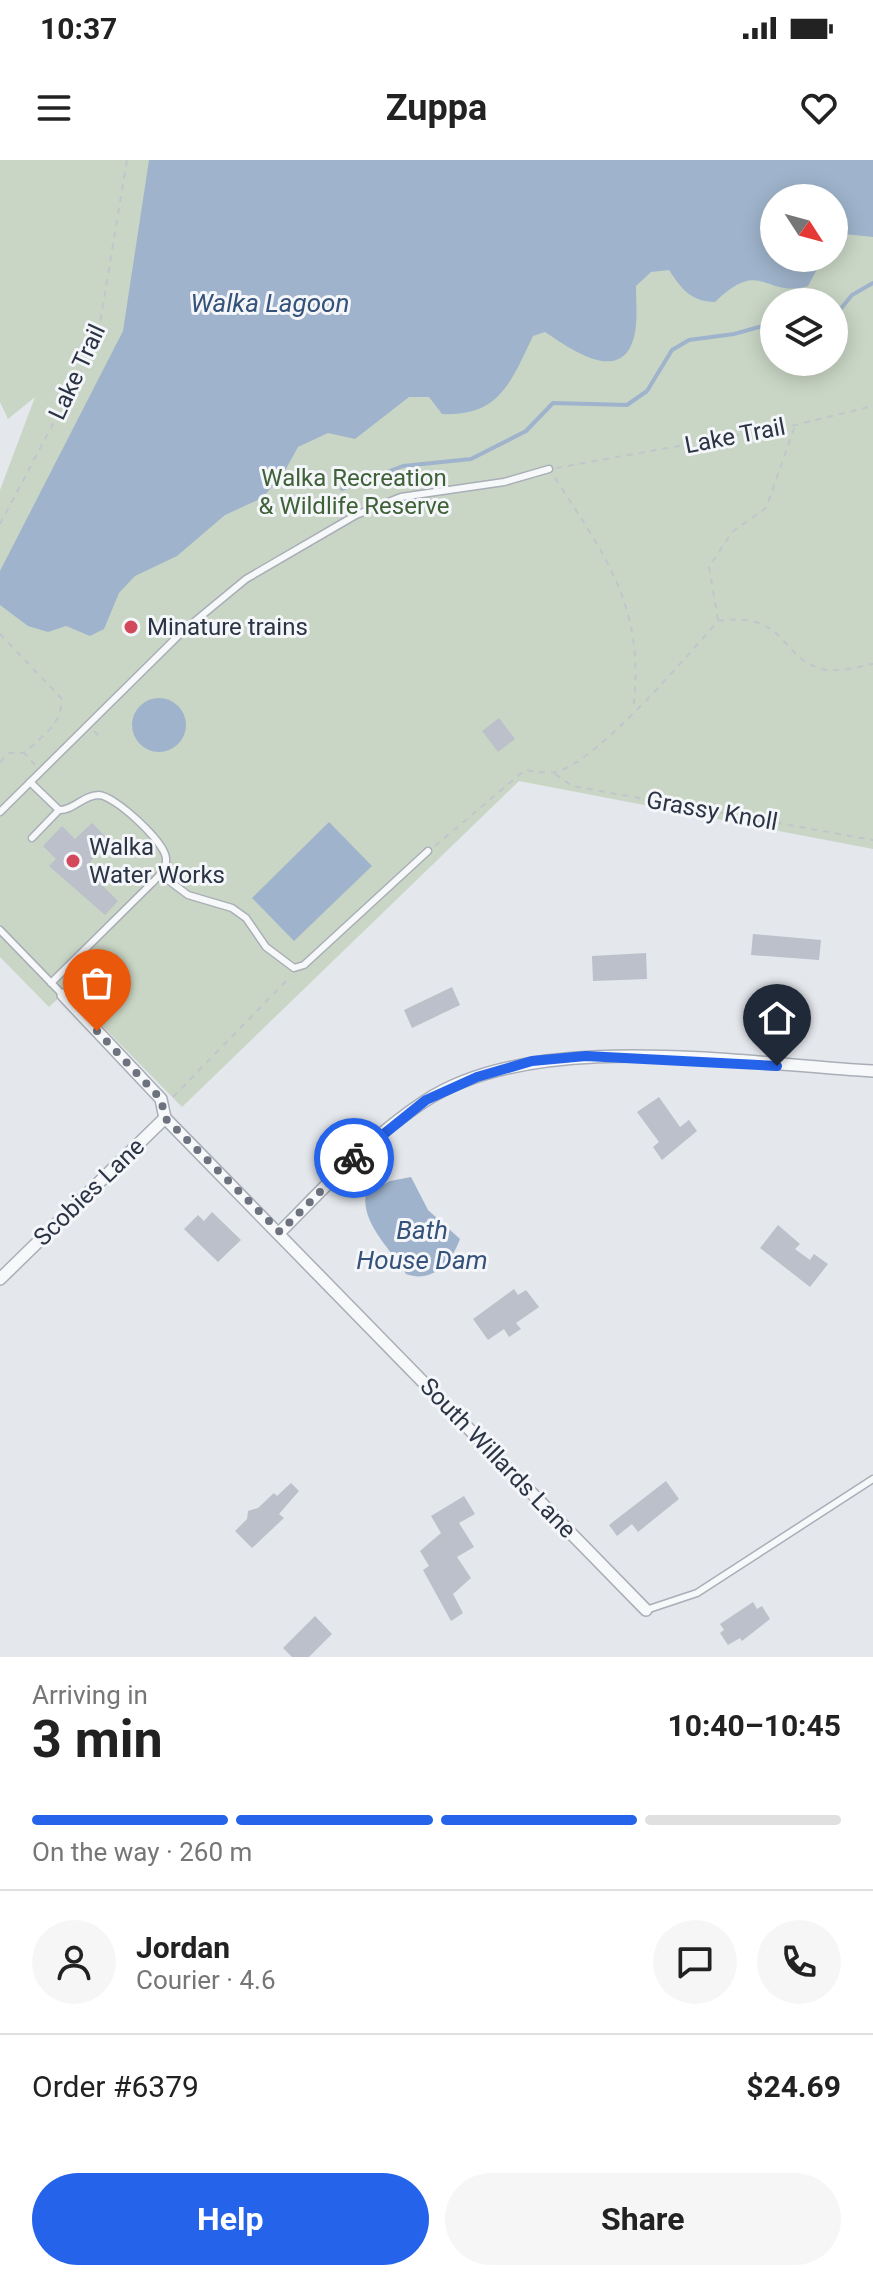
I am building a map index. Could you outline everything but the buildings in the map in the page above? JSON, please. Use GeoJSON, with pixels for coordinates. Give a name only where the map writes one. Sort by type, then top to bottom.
{"type":"FeatureCollection","features":[{"type":"Feature","properties":{"kind":"street"},"geometry":{"type":"LineString","coordinates":[[63,995],[165,1112]]}},
{"type":"Feature","properties":{"kind":"street"},"geometry":{"type":"LineString","coordinates":[[280,1232],[367,1145],[426,1100],[477,1077],[532,1061],[586,1056],[873,1071]]}},
{"type":"Feature","properties":{"kind":"street","name":"South Willards Lane"},"geometry":{"type":"LineString","coordinates":[[165,1112],[646,1610]]}},
{"type":"Feature","properties":{"kind":"street","name":"Scobies Lane"},"geometry":{"type":"LineString","coordinates":[[0,1279],[165,1112]]}},
{"type":"Feature","properties":{"kind":"lane"},"geometry":{"type":"LineString","coordinates":[[0,812],[183,631],[246,579],[356,515],[401,497],[504,482],[549,469]]}},
{"type":"Feature","properties":{"kind":"lane"},"geometry":{"type":"LineString","coordinates":[[30,782],[59,810]]}},
{"type":"Feature","properties":{"kind":"lane"},"geometry":{"type":"LineString","coordinates":[[32,838],[59,810],[97,795],[111,798],[161,846],[166,856],[160,874],[51,983]]}},
{"type":"Feature","properties":{"kind":"lane"},"geometry":{"type":"LineString","coordinates":[[160,874],[188,895],[232,908],[246,918],[266,947],[294,968],[304,965],[428,851]]}},
{"type":"Feature","properties":{"kind":"lane"},"geometry":{"type":"LineString","coordinates":[[0,930],[63,995]]}},
{"type":"Feature","properties":{"kind":"lane","name":"South Willards Lane"},"geometry":{"type":"LineString","coordinates":[[646,1610],[697,1593],[873,1479]]}},
{"type":"Feature","properties":{"kind":"path","name":"Lake Trail"},"geometry":{"type":"LineString","coordinates":[[0,524],[97,341],[127,160]]}},
{"type":"Feature","properties":{"kind":"path","name":"Lake Trail"},"geometry":{"type":"LineString","coordinates":[[549,469],[795,425],[873,406]]}},
{"type":"Feature","properties":{"kind":"path"},"geometry":{"type":"LineString","coordinates":[[718,621],[709,567],[732,532],[766,508],[795,425]]}},
{"type":"Feature","properties":{"kind":"path"},"geometry":{"type":"LineString","coordinates":[[549,469],[615,575],[631,613],[636,658],[633,710]]}},
{"type":"Feature","properties":{"kind":"path"},"geometry":{"type":"LineString","coordinates":[[428,851],[525,770],[554,773],[579,761],[656,692],[718,621],[738,618],[773,627],[805,660],[822,669],[873,664]]}},
{"type":"Feature","properties":{"kind":"path"},"geometry":{"type":"LineString","coordinates":[[0,634],[61,698],[63,711],[57,721],[24,753],[9,753],[0,762]]}},
{"type":"Feature","properties":{"kind":"path"},"geometry":{"type":"LineString","coordinates":[[24,753],[40,771]]}},
{"type":"Feature","properties":{"kind":"path","name":"Grassy Knoll"},"geometry":{"type":"LineString","coordinates":[[554,773],[572,786],[873,840]]}},
{"type":"Feature","properties":{"kind":"path"},"geometry":{"type":"LineString","coordinates":[[165,1112],[289,981],[294,968]]}},
{"type":"Feature","properties":{"kind":"green space","name":"Walka Recreation & Wildlife Reserve"},"geometry":{"type":"Polygon","coordinates":[[[0,160],[873,160],[873,849],[519,781],[182,1107],[67,990],[49,1007],[0,957],[0,490],[35,397],[8,419],[0,402],[0,160]]]}},
{"type":"Feature","properties":{"kind":"water","name":"Walka Lagoon"},"geometry":{"type":"Polygon","coordinates":[[[149,160],[873,160],[873,237],[848,234],[848,184],[760,184],[760,272],[816,272],[808,286],[782,288],[753,280],[743,282],[715,302],[688,293],[669,270],[651,272],[636,286],[634,337],[627,352],[618,359],[593,359],[545,332],[533,336],[518,368],[501,393],[477,410],[442,414],[429,397],[409,397],[355,439],[328,433],[298,447],[282,476],[262,498],[225,515],[177,556],[135,576],[119,593],[104,629],[90,636],[66,626],[48,632],[28,626],[0,605],[0,571],[123,331],[149,160]]]}},
{"type":"Feature","properties":{"kind":"water"},"geometry":{"type":"Polygon","coordinates":[[[159,698],[178,706],[186,725],[178,744],[159,752],[140,744],[132,725],[140,706],[159,698]]]}},
{"type":"Feature","properties":{"kind":"water"},"geometry":{"type":"Polygon","coordinates":[[[329,822],[372,866],[294,941],[252,898],[329,822]]]}},
{"type":"Feature","properties":{"kind":"water","name":"Bath House Dam"},"geometry":{"type":"Polygon","coordinates":[[[411,1177],[428,1210],[460,1239],[447,1262],[425,1276],[406,1274],[378,1236],[365,1204],[366,1193],[390,1181],[411,1177]]]}},
{"type":"Feature","properties":{"kind":"waterway"},"geometry":{"type":"LineString","coordinates":[[848,300],[873,283]]}},
{"type":"Feature","properties":{"kind":"waterway"},"geometry":{"type":"LineString","coordinates":[[342,489],[403,466],[471,459],[526,431],[553,403],[627,405],[647,391],[672,350],[689,340],[760,327]]}},
{"type":"Feature","properties":{"kind":"way so far"},"geometry":{"type":"LineString","coordinates":[[97,1031],[161,1099],[165,1118],[179,1128],[280,1232],[354,1158]]}},
{"type":"Feature","properties":{"kind":"place","name":"Minature trains"},"geometry":{"type":"Point","coordinates":[131,627]}},
{"type":"Feature","properties":{"kind":"place","name":"Walka Water Works"},"geometry":{"type":"Point","coordinates":[73,861]}},
{"type":"Feature","properties":{"kind":"route"},"geometry":{"type":"LineString","coordinates":[[354,1158],[426,1100],[477,1077],[532,1061],[586,1056],[777,1066]]}}]}
